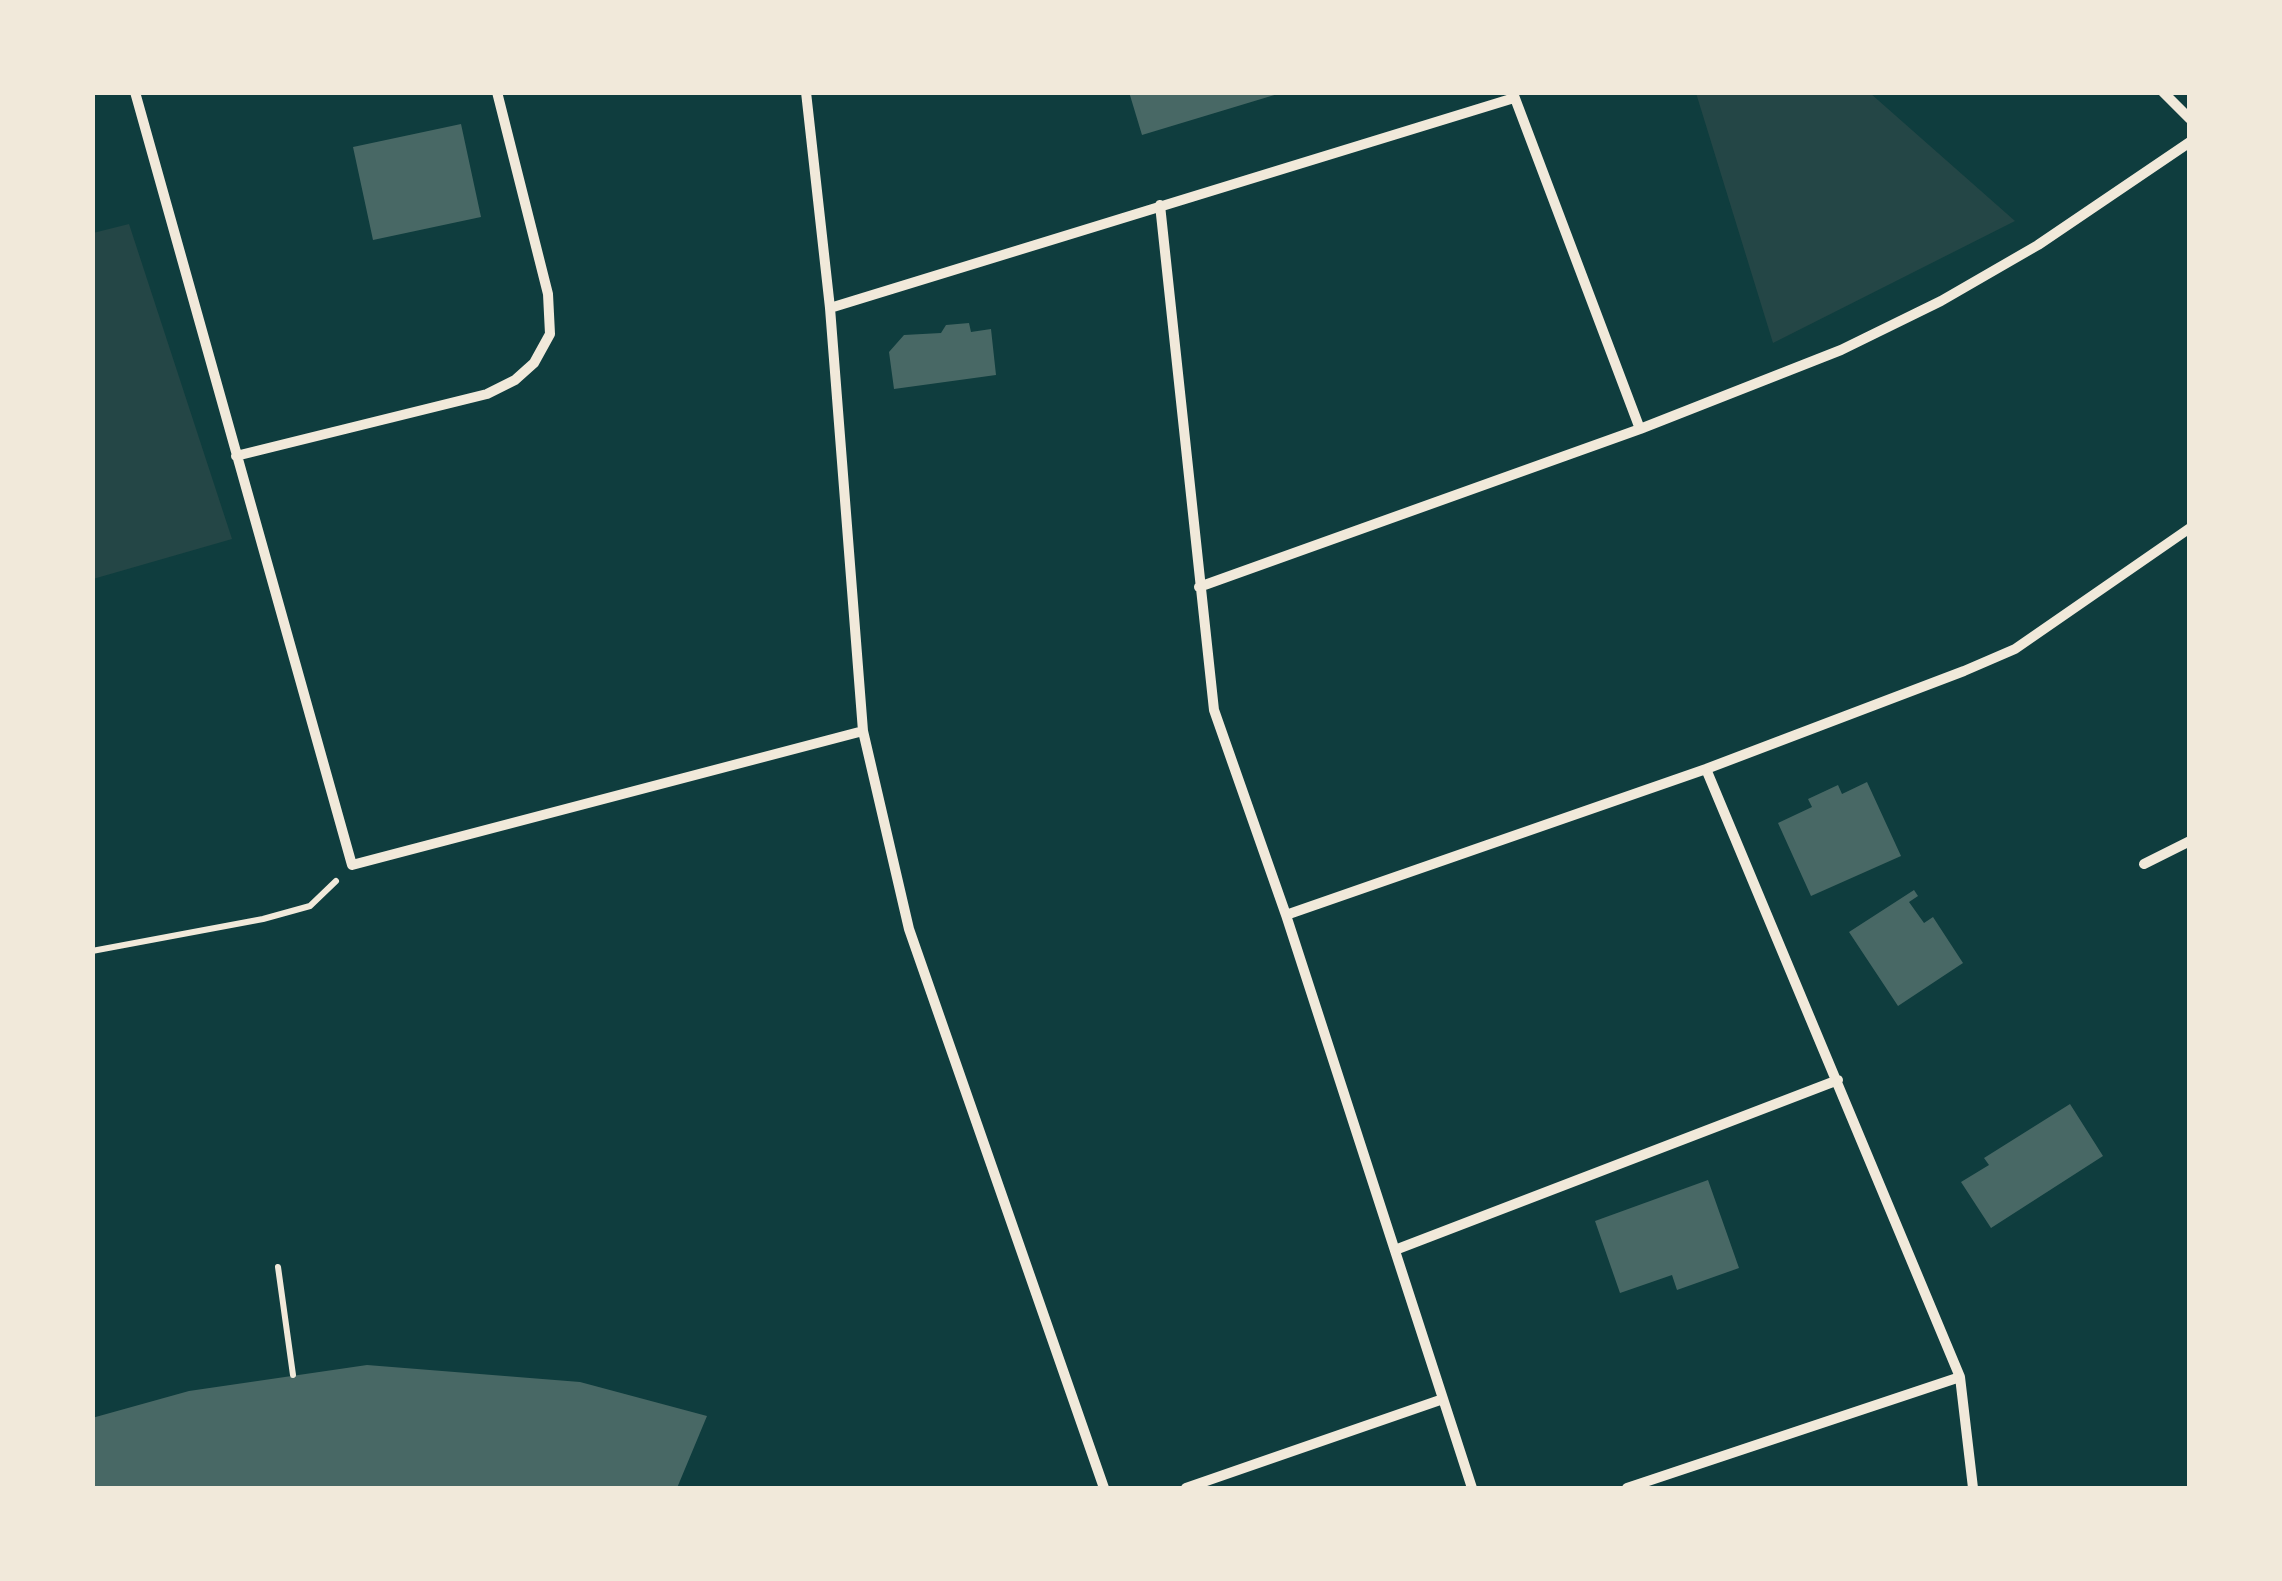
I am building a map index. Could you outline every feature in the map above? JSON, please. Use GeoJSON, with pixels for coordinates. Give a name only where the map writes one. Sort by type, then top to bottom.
{"type":"FeatureCollection","features":[{"type":"Feature","properties":{"kind":"street"},"geometry":{"type":"LineString","coordinates":[[135,92],[352,865],[862,731]]}},
{"type":"Feature","properties":{"kind":"street"},"geometry":{"type":"LineString","coordinates":[[236,456],[487,394],[515,380],[534,364],[550,334],[548,294],[498,92]]}},
{"type":"Feature","properties":{"kind":"street"},"geometry":{"type":"LineString","coordinates":[[806,92],[830,308],[862,731],[909,929],[1104,1488]]}},
{"type":"Feature","properties":{"kind":"street"},"geometry":{"type":"LineString","coordinates":[[2162,92],[2190,119]]}},
{"type":"Feature","properties":{"kind":"street"},"geometry":{"type":"LineString","coordinates":[[830,308],[1514,95],[1640,429]]}},
{"type":"Feature","properties":{"kind":"street"},"geometry":{"type":"LineString","coordinates":[[1199,587],[1640,429],[1841,350],[1941,301],[2038,245],[2190,142]]}},
{"type":"Feature","properties":{"kind":"street"},"geometry":{"type":"LineString","coordinates":[[1160,205],[1214,710],[1286,915],[1472,1488]]}},
{"type":"Feature","properties":{"kind":"street"},"geometry":{"type":"LineString","coordinates":[[1286,915],[1706,769],[1964,672],[2015,649],[2190,528]]}},
{"type":"Feature","properties":{"kind":"street"},"geometry":{"type":"LineString","coordinates":[[1706,769],[1960,1377],[1973,1488]]}},
{"type":"Feature","properties":{"kind":"street"},"geometry":{"type":"LineString","coordinates":[[2144,864],[2190,841]]}},
{"type":"Feature","properties":{"kind":"street"},"geometry":{"type":"LineString","coordinates":[[1395,1250],[1838,1080]]}},
{"type":"Feature","properties":{"kind":"street"},"geometry":{"type":"LineString","coordinates":[[1627,1488],[1960,1377]]}},
{"type":"Feature","properties":{"kind":"street"},"geometry":{"type":"LineString","coordinates":[[1186,1488],[1443,1398]]}},
{"type":"Feature","properties":{"kind":"path"},"geometry":{"type":"LineString","coordinates":[[92,952],[263,920],[310,906],[352,865]]}},
{"type":"Feature","properties":{"kind":"path"},"geometry":{"type":"LineString","coordinates":[[278,1267],[292,1374]]}},
{"type":"Feature","properties":{"kind":"shaded area"},"geometry":{"type":"Polygon","coordinates":[[[1696,93],[1870,93],[2015,221],[1773,343],[1696,93]]]}},
{"type":"Feature","properties":{"kind":"shaded area"},"geometry":{"type":"Polygon","coordinates":[[[129,224],[232,539],[93,579],[93,233],[129,224]]]}},
{"type":"Feature","properties":{"kind":"building"},"geometry":{"type":"Polygon","coordinates":[[[1129,92],[1281,92],[1281,93],[1142,135],[1129,92]]]}},
{"type":"Feature","properties":{"kind":"building"},"geometry":{"type":"Polygon","coordinates":[[[461,124],[481,217],[373,240],[353,147],[461,124]]]}},
{"type":"Feature","properties":{"kind":"building"},"geometry":{"type":"Polygon","coordinates":[[[969,323],[971,332],[991,329],[996,375],[894,389],[889,352],[904,335],[941,333],[946,325],[969,323]]]}},
{"type":"Feature","properties":{"kind":"building"},"geometry":{"type":"Polygon","coordinates":[[[1867,782],[1901,856],[1811,896],[1778,823],[1812,807],[1808,799],[1838,785],[1842,794],[1867,782]]]}},
{"type":"Feature","properties":{"kind":"building"},"geometry":{"type":"Polygon","coordinates":[[[1914,890],[1918,896],[1909,902],[1924,923],[1933,917],[1963,963],[1898,1006],[1849,932],[1914,890]]]}},
{"type":"Feature","properties":{"kind":"building"},"geometry":{"type":"Polygon","coordinates":[[[2070,1104],[2103,1156],[1991,1228],[1961,1182],[1989,1165],[1984,1158],[2070,1104]]]}},
{"type":"Feature","properties":{"kind":"building"},"geometry":{"type":"Polygon","coordinates":[[[1708,1180],[1739,1268],[1677,1290],[1672,1275],[1620,1293],[1595,1221],[1708,1180]]]}},
{"type":"Feature","properties":{"kind":"building"},"geometry":{"type":"Polygon","coordinates":[[[367,1365],[580,1382],[707,1416],[677,1488],[92,1488],[92,1418],[189,1391],[367,1365]]]}}]}
